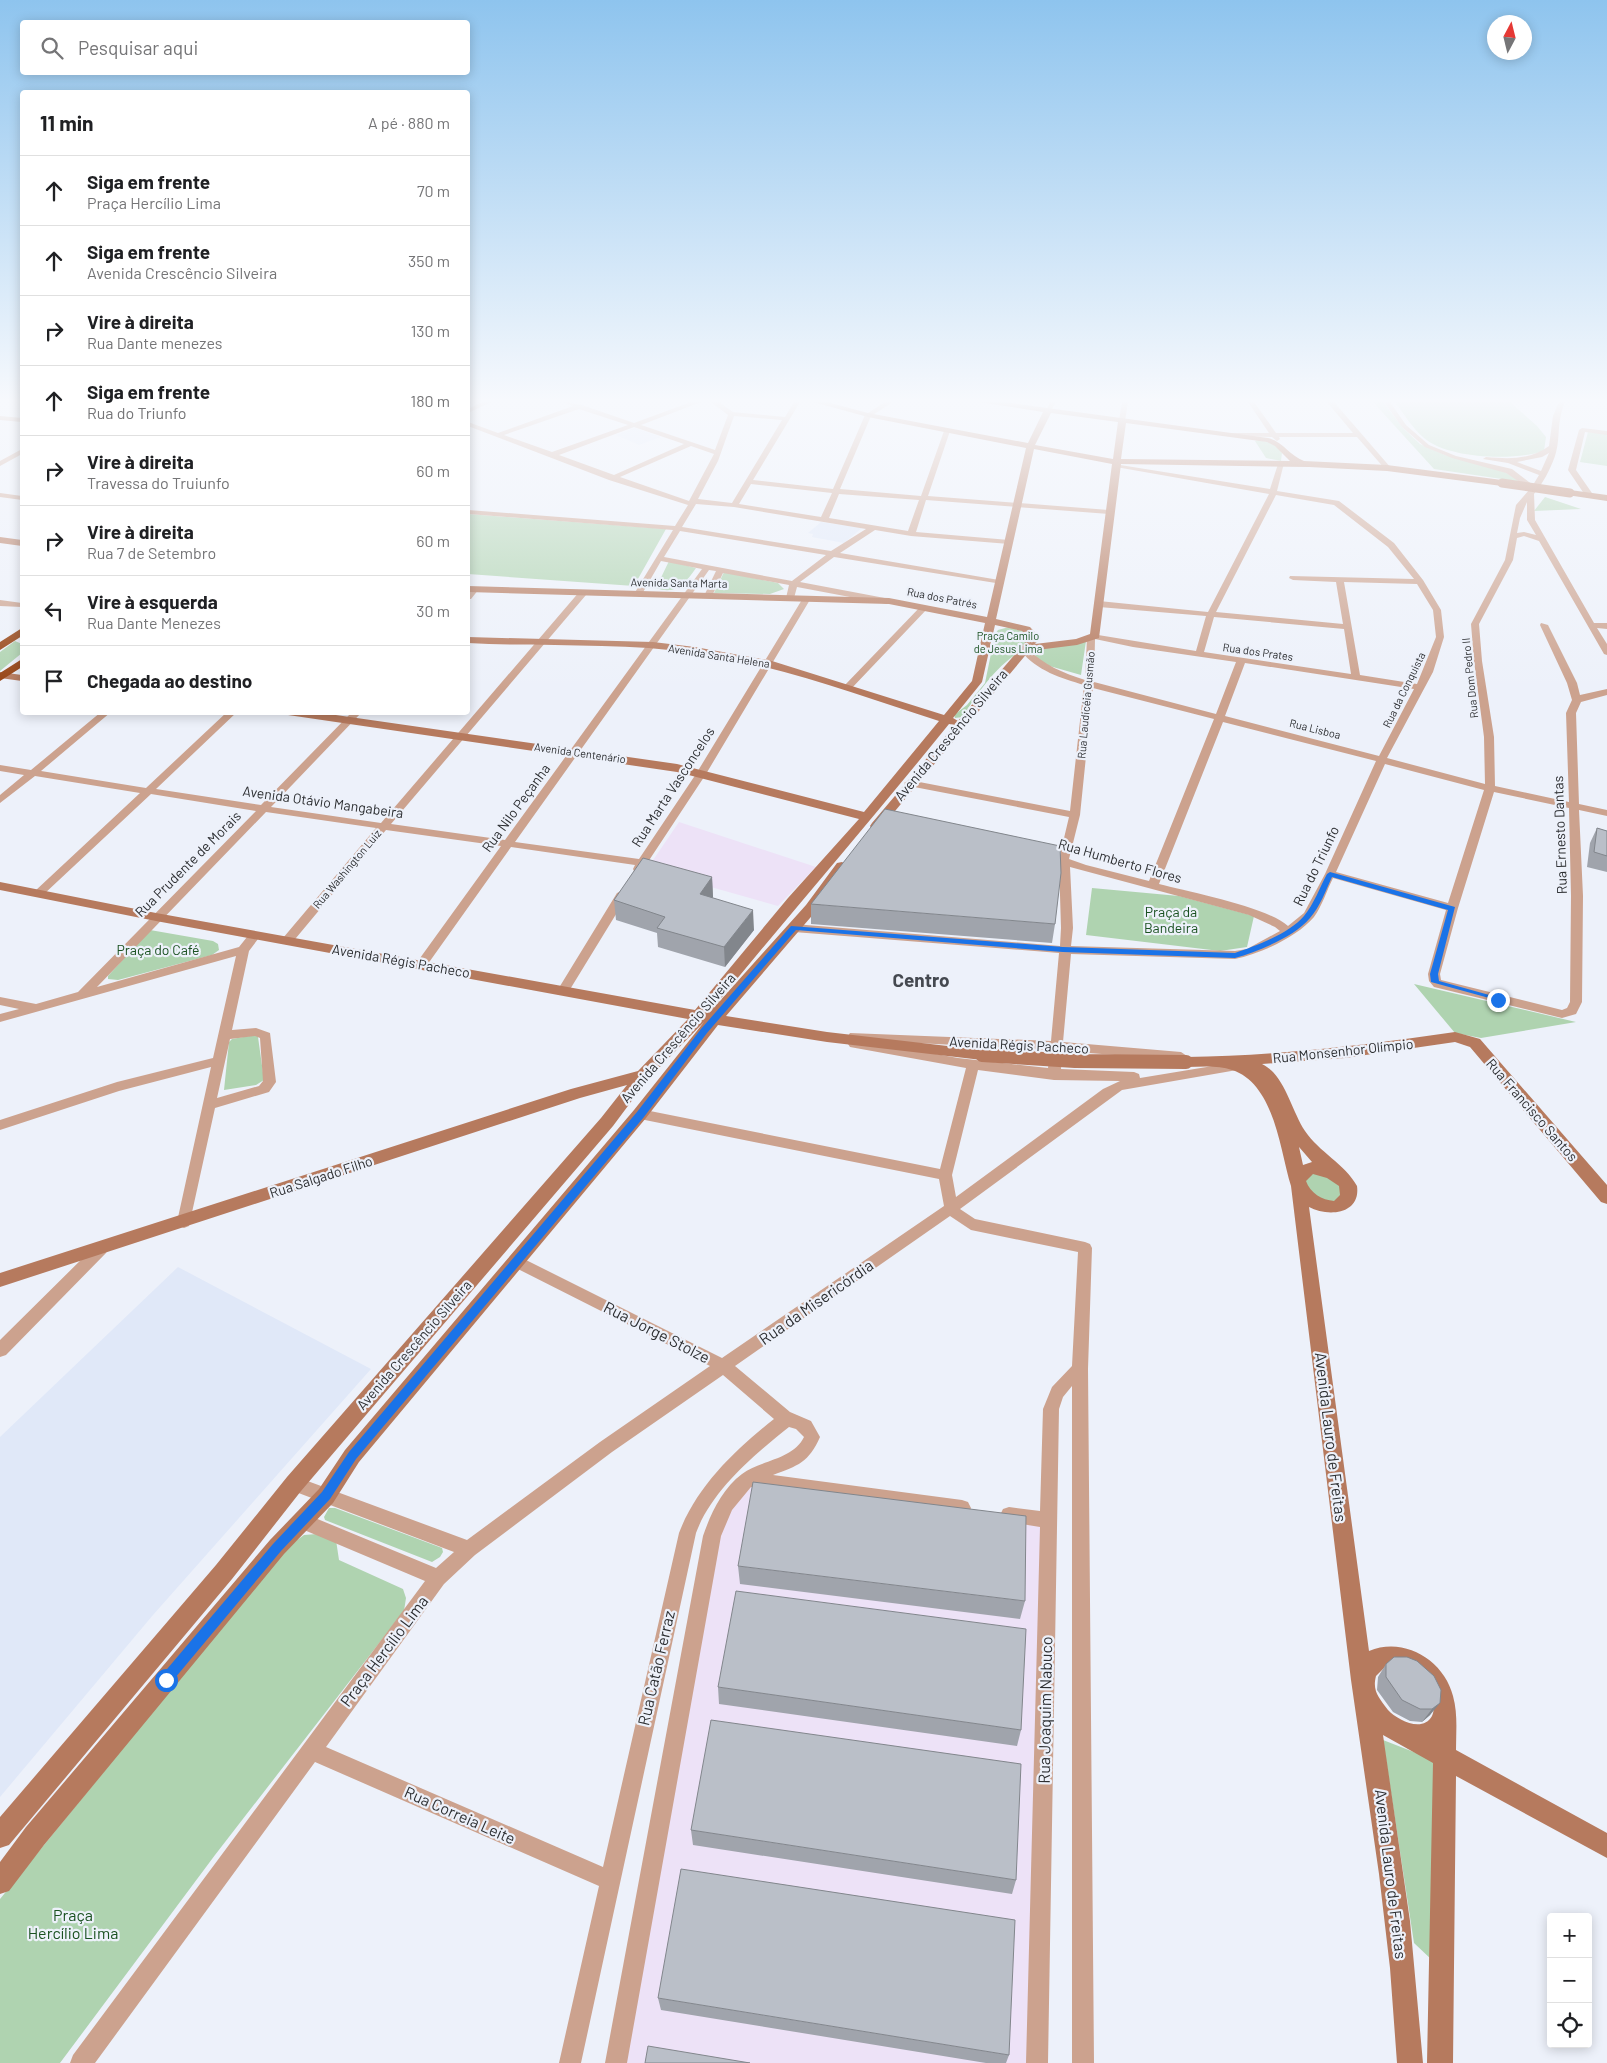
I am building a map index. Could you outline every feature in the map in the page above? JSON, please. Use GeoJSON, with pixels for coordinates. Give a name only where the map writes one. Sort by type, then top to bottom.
{"type":"FeatureCollection","features":[{"type":"Feature","properties":{"kind":"highway"},"geometry":{"type":"LineString","coordinates":[[0,647],[20,635]]}},
{"type":"Feature","properties":{"kind":"highway"},"geometry":{"type":"LineString","coordinates":[[1,676],[20,663]]}},
{"type":"Feature","properties":{"kind":"main road","name":"Avenida Crescêncio Silveira"},"geometry":{"type":"LineString","coordinates":[[326,1496],[352,1456],[640,1114],[774,924],[812,882],[879,820],[946,720],[977,682],[1019,498]]}},
{"type":"Feature","properties":{"kind":"main road","name":"Rua Laudicéia Gusmão"},"geometry":{"type":"LineString","coordinates":[[1093,637],[1100,604],[1111,498]]}},
{"type":"Feature","properties":{"kind":"main road"},"geometry":{"type":"LineString","coordinates":[[2,542],[20,543]]}},
{"type":"Feature","properties":{"kind":"main road","name":"Avenida Santa Marta"},"geometry":{"type":"LineString","coordinates":[[470,592],[638,594],[889,601]]}},
{"type":"Feature","properties":{"kind":"main road","name":"Rua dos Patrés"},"geometry":{"type":"LineString","coordinates":[[889,601],[990,625]]}},
{"type":"Feature","properties":{"kind":"main road"},"geometry":{"type":"LineString","coordinates":[[990,625],[1011,625],[1026,629],[1035,638],[1026,650]]}},
{"type":"Feature","properties":{"kind":"main road"},"geometry":{"type":"LineString","coordinates":[[1026,650],[1093,637]]}},
{"type":"Feature","properties":{"kind":"main road","name":"Avenida Santa Helena"},"geometry":{"type":"LineString","coordinates":[[470,640],[653,645],[768,663],[960,725]]}},
{"type":"Feature","properties":{"kind":"main road","name":"Avenida Crescêncio Silveira"},"geometry":{"type":"LineString","coordinates":[[294,1484],[618,1108],[643,1075],[707,1018],[794,928],[909,783],[1026,650]]}},
{"type":"Feature","properties":{"kind":"main road"},"geometry":{"type":"LineString","coordinates":[[1,676],[20,678]]}},
{"type":"Feature","properties":{"kind":"main road","name":"Avenida Centenário"},"geometry":{"type":"LineString","coordinates":[[328,715],[354,717],[459,736],[677,768],[879,820]]}},
{"type":"Feature","properties":{"kind":"main road","name":"Avenida Régis Pacheco"},"geometry":{"type":"LineString","coordinates":[[0,886],[156,917],[707,1018],[978,1060]]}},
{"type":"Feature","properties":{"kind":"main road"},"geometry":{"type":"LineString","coordinates":[[793,901],[804,902],[811,908]]}},
{"type":"Feature","properties":{"kind":"main road"},"geometry":{"type":"LineString","coordinates":[[774,924],[782,928],[794,928]]}},
{"type":"Feature","properties":{"kind":"main road","name":"Rua Francisco Santos"},"geometry":{"type":"LineString","coordinates":[[1451,1038],[1460,1037],[1475,1043],[1607,1197]]}},
{"type":"Feature","properties":{"kind":"main road","name":"Rua Monsenhor Olímpio"},"geometry":{"type":"LineString","coordinates":[[1236,1063],[1345,1053],[1451,1038]]}},
{"type":"Feature","properties":{"kind":"main road"},"geometry":{"type":"LineString","coordinates":[[978,1060],[1211,1062],[1236,1063],[1260,1067],[1268,1076],[1297,1133],[1310,1150],[1339,1176],[1347,1184],[1349,1192],[1347,1199],[1340,1205],[1318,1204],[1308,1199],[1298,1184],[1304,1171],[1313,1168],[1327,1170],[1339,1176]]}},
{"type":"Feature","properties":{"kind":"main road","name":"Avenida Régis Pacheco"},"geometry":{"type":"LineString","coordinates":[[1236,1063],[1252,1075]]}},
{"type":"Feature","properties":{"kind":"main road","name":"Rua Salgado Filho"},"geometry":{"type":"LineString","coordinates":[[0,1280],[102,1249],[577,1093],[643,1075]]}},
{"type":"Feature","properties":{"kind":"main road","name":"Avenida Lauro de Freitas"},"geometry":{"type":"LineString","coordinates":[[1252,1075],[1272,1103],[1294,1155],[1364,1686],[1399,1921],[1410,2063]]}},
{"type":"Feature","properties":{"kind":"main road"},"geometry":{"type":"LineString","coordinates":[[618,1108],[633,1116],[640,1114]]}},
{"type":"Feature","properties":{"kind":"main road"},"geometry":{"type":"LineString","coordinates":[[0,1836],[224,1572],[294,1484]]}},
{"type":"Feature","properties":{"kind":"main road"},"geometry":{"type":"LineString","coordinates":[[0,1882],[35,1836],[277,1547],[326,1496]]}},
{"type":"Feature","properties":{"kind":"main road"},"geometry":{"type":"LineString","coordinates":[[1440,2063],[1445,1756],[1445,1703],[1438,1684],[1428,1672],[1416,1663],[1390,1656],[1378,1658],[1370,1665],[1364,1686],[1371,1709],[1385,1724],[1445,1756],[1607,1846]]}},
{"type":"Feature","properties":{"kind":"main road"},"geometry":{"type":"LineString","coordinates":[[1406,1735],[1426,1735],[1440,1725],[1445,1716]]}},
{"type":"Feature","properties":{"kind":"street"},"geometry":{"type":"LineString","coordinates":[[677,498],[692,503],[734,505],[911,534],[1009,542]]}},
{"type":"Feature","properties":{"kind":"street"},"geometry":{"type":"LineString","coordinates":[[638,594],[694,498]]}},
{"type":"Feature","properties":{"kind":"street"},"geometry":{"type":"LineString","coordinates":[[734,505],[738,498]]}},
{"type":"Feature","properties":{"kind":"street"},"geometry":{"type":"LineString","coordinates":[[824,520],[832,498]]}},
{"type":"Feature","properties":{"kind":"street"},"geometry":{"type":"LineString","coordinates":[[911,534],[925,498]]}},
{"type":"Feature","properties":{"kind":"street"},"geometry":{"type":"LineString","coordinates":[[929,498],[1109,512]]}},
{"type":"Feature","properties":{"kind":"street"},"geometry":{"type":"LineString","coordinates":[[1199,654],[1211,614],[1270,498]]}},
{"type":"Feature","properties":{"kind":"street","name":"Rua da Conquista"},"geometry":{"type":"LineString","coordinates":[[1302,498],[1340,505],[1391,545],[1436,606],[1440,637],[1428,672],[1382,759]]}},
{"type":"Feature","properties":{"kind":"street","name":"Rua Dom Pedro II"},"geometry":{"type":"LineString","coordinates":[[1436,970],[1452,908],[1490,788],[1489,737],[1478,661],[1475,624],[1508,560],[1520,505],[1526,498]]}},
{"type":"Feature","properties":{"kind":"street"},"geometry":{"type":"LineString","coordinates":[[1532,498],[1531,520],[1607,652]]}},
{"type":"Feature","properties":{"kind":"street"},"geometry":{"type":"LineString","coordinates":[[470,512],[677,528],[999,582]]}},
{"type":"Feature","properties":{"kind":"street"},"geometry":{"type":"LineString","coordinates":[[790,598],[794,583],[834,553],[873,528]]}},
{"type":"Feature","properties":{"kind":"street"},"geometry":{"type":"LineString","coordinates":[[1513,536],[1527,535],[1542,539]]}},
{"type":"Feature","properties":{"kind":"street"},"geometry":{"type":"LineString","coordinates":[[658,558],[889,601]]}},
{"type":"Feature","properties":{"kind":"street","name":"Rua Nilo Peçanha"},"geometry":{"type":"LineString","coordinates":[[420,965],[576,752],[707,567]]}},
{"type":"Feature","properties":{"kind":"street"},"geometry":{"type":"LineString","coordinates":[[708,596],[720,569]]}},
{"type":"Feature","properties":{"kind":"street"},"geometry":{"type":"LineString","coordinates":[[1293,578],[1420,582]]}},
{"type":"Feature","properties":{"kind":"street"},"geometry":{"type":"LineString","coordinates":[[1340,580],[1356,678]]}},
{"type":"Feature","properties":{"kind":"street","name":"Rua Washington Luiz"},"geometry":{"type":"LineString","coordinates":[[287,941],[459,736],[583,593]]}},
{"type":"Feature","properties":{"kind":"street","name":"Rua Marta Vasconcelos"},"geometry":{"type":"LineString","coordinates":[[563,991],[642,863],[701,774],[807,598]]}},
{"type":"Feature","properties":{"kind":"street"},"geometry":{"type":"LineString","coordinates":[[0,603],[20,605]]}},
{"type":"Feature","properties":{"kind":"street"},"geometry":{"type":"LineString","coordinates":[[1100,604],[1348,627]]}},
{"type":"Feature","properties":{"kind":"street"},"geometry":{"type":"LineString","coordinates":[[847,688],[924,608]]}},
{"type":"Feature","properties":{"kind":"street"},"geometry":{"type":"LineString","coordinates":[[1544,625],[1572,683],[1577,700],[1589,694],[1607,692]]}},
{"type":"Feature","properties":{"kind":"street"},"geometry":{"type":"LineString","coordinates":[[1590,625],[1607,626]]}},
{"type":"Feature","properties":{"kind":"street","name":"Rua dos Prates"},"geometry":{"type":"LineString","coordinates":[[1093,637],[1419,687]]}},
{"type":"Feature","properties":{"kind":"street","name":"Rua Laudicéia Gusmão"},"geometry":{"type":"LineString","coordinates":[[1063,950],[1066,928],[1064,859],[1075,815],[1093,637]]}},
{"type":"Feature","properties":{"kind":"street","name":"Rua Lisboa"},"geometry":{"type":"LineString","coordinates":[[1026,650],[1032,660],[1046,668],[1089,684],[1490,788],[1607,813]]}},
{"type":"Feature","properties":{"kind":"street"},"geometry":{"type":"LineString","coordinates":[[1153,886],[1241,661]]}},
{"type":"Feature","properties":{"kind":"street","name":"Rua Ernesto Dantas"},"geometry":{"type":"LineString","coordinates":[[1436,970],[1434,978],[1438,984],[1562,1014],[1572,1011],[1576,1002],[1577,896],[1571,713],[1577,700]]}},
{"type":"Feature","properties":{"kind":"street"},"geometry":{"type":"LineString","coordinates":[[0,800],[103,715]]}},
{"type":"Feature","properties":{"kind":"street"},"geometry":{"type":"LineString","coordinates":[[39,893],[230,715]]}},
{"type":"Feature","properties":{"kind":"street","name":"Rua Prudente de Morais"},"geometry":{"type":"LineString","coordinates":[[82,995],[156,917],[354,717]]}},
{"type":"Feature","properties":{"kind":"street","name":"Rua do Triunfo"},"geometry":{"type":"LineString","coordinates":[[794,928],[1063,950],[1235,955],[1250,952],[1288,932],[1309,915],[1330,874],[1382,759]]}},
{"type":"Feature","properties":{"kind":"street","name":"Avenida Otávio Mangabeira"},"geometry":{"type":"LineString","coordinates":[[0,768],[264,809],[509,842],[642,863]]}},
{"type":"Feature","properties":{"kind":"street"},"geometry":{"type":"LineString","coordinates":[[909,783],[1075,815]]}},
{"type":"Feature","properties":{"kind":"street","name":"Rua Humberto Flores"},"geometry":{"type":"LineString","coordinates":[[1045,855],[1064,859],[1083,868],[1253,913],[1279,924],[1288,932]]}},
{"type":"Feature","properties":{"kind":"street"},"geometry":{"type":"LineString","coordinates":[[1330,874],[1452,908]]}},
{"type":"Feature","properties":{"kind":"street"},"geometry":{"type":"LineString","coordinates":[[184,1222],[243,950],[255,935]]}},
{"type":"Feature","properties":{"kind":"street"},"geometry":{"type":"LineString","coordinates":[[0,1018],[243,950]]}},
{"type":"Feature","properties":{"kind":"street"},"geometry":{"type":"LineString","coordinates":[[1054,1075],[1063,950]]}},
{"type":"Feature","properties":{"kind":"street"},"geometry":{"type":"LineString","coordinates":[[0,1001],[38,1008]]}},
{"type":"Feature","properties":{"kind":"street"},"geometry":{"type":"LineString","coordinates":[[210,1105],[264,1088],[270,1082],[266,1036],[256,1032],[225,1035]]}},
{"type":"Feature","properties":{"kind":"street","name":"Avenida Régis Pacheco"},"geometry":{"type":"LineString","coordinates":[[802,1034],[1056,1046],[1236,1063]]}},
{"type":"Feature","properties":{"kind":"street"},"geometry":{"type":"LineString","coordinates":[[978,1060],[945,1175],[952,1208],[957,1215],[971,1224],[1085,1248],[1080,1369],[1083,2063]]}},
{"type":"Feature","properties":{"kind":"street","name":"Avenida Régis Pacheco"},"geometry":{"type":"LineString","coordinates":[[978,1060],[1054,1075],[1173,1078]]}},
{"type":"Feature","properties":{"kind":"street"},"geometry":{"type":"LineString","coordinates":[[0,1125],[117,1087],[219,1061]]}},
{"type":"Feature","properties":{"kind":"street"},"geometry":{"type":"LineString","coordinates":[[1173,1078],[1236,1063]]}},
{"type":"Feature","properties":{"kind":"street","name":"Rua da Misericórdia"},"geometry":{"type":"LineString","coordinates":[[469,1549],[606,1447],[952,1208],[1108,1092],[1119,1086],[1173,1078]]}},
{"type":"Feature","properties":{"kind":"street"},"geometry":{"type":"LineString","coordinates":[[640,1114],[945,1175]]}},
{"type":"Feature","properties":{"kind":"street"},"geometry":{"type":"LineString","coordinates":[[0,1350],[102,1249]]}},
{"type":"Feature","properties":{"kind":"street","name":"Rua Jorge Stolze"},"geometry":{"type":"LineString","coordinates":[[516,1262],[724,1366],[786,1419]]}},
{"type":"Feature","properties":{"kind":"street","name":"Rua Joaquim Nabuco"},"geometry":{"type":"LineString","coordinates":[[1038,2063],[1050,1409],[1052,1400],[1059,1389],[1080,1369]]}},
{"type":"Feature","properties":{"kind":"street","name":"Rua Catão Ferraz"},"geometry":{"type":"LineString","coordinates":[[570,2063],[677,1576],[692,1522],[718,1484],[761,1440],[786,1419],[796,1420],[808,1428],[812,1437],[804,1453],[748,1478],[717,1518],[712,1536],[616,2063]]}},
{"type":"Feature","properties":{"kind":"street"},"geometry":{"type":"LineString","coordinates":[[748,1478],[1049,1520]]}},
{"type":"Feature","properties":{"kind":"street"},"geometry":{"type":"LineString","coordinates":[[294,1484],[469,1549]]}},
{"type":"Feature","properties":{"kind":"street"},"geometry":{"type":"LineString","coordinates":[[303,1521],[438,1578]]}},
{"type":"Feature","properties":{"kind":"street","name":"Praça Hercílio Lima"},"geometry":{"type":"LineString","coordinates":[[81,2063],[438,1578],[469,1549]]}},
{"type":"Feature","properties":{"kind":"street","name":"Rua Correia Leite"},"geometry":{"type":"LineString","coordinates":[[310,1750],[609,1880]]}},
{"type":"Feature","properties":{"kind":"shaded area"},"geometry":{"type":"Polygon","coordinates":[[[821,522],[862,528],[844,543],[812,537],[813,534],[808,533],[821,522]]]}},
{"type":"Feature","properties":{"kind":"shaded area"},"geometry":{"type":"Polygon","coordinates":[[[679,822],[816,867],[778,906],[647,869],[679,822]]]}},
{"type":"Feature","properties":{"kind":"shaded area"},"geometry":{"type":"Polygon","coordinates":[[[178,1267],[371,1369],[153,1615],[0,1797],[0,1437],[178,1267]]]}},
{"type":"Feature","properties":{"kind":"shaded area"},"geometry":{"type":"Polygon","coordinates":[[[748,1479],[1049,1520],[1037,2063],[616,2063],[712,1536],[748,1479]]]}},
{"type":"Feature","properties":{"kind":"green space"},"geometry":{"type":"Polygon","coordinates":[[[1544,498],[1581,509],[1534,511],[1544,498]]]}},
{"type":"Feature","properties":{"kind":"green space"},"geometry":{"type":"Polygon","coordinates":[[[470,514],[666,529],[634,586],[470,574],[470,514]]]}},
{"type":"Feature","properties":{"kind":"green space"},"geometry":{"type":"Polygon","coordinates":[[[669,561],[696,568],[684,583],[675,589],[663,590],[656,588],[669,561]]]}},
{"type":"Feature","properties":{"kind":"green space"},"geometry":{"type":"Polygon","coordinates":[[[724,572],[778,583],[784,589],[770,594],[714,593],[724,572]]]}},
{"type":"Feature","properties":{"kind":"green space","name":"Praça Camilo de Jesus Lima"},"geometry":{"type":"Polygon","coordinates":[[[1009,627],[1029,633],[1025,648],[997,670],[963,717],[955,718],[954,715],[967,705],[985,683],[995,634],[998,630],[1009,627]]]}},
{"type":"Feature","properties":{"kind":"green space"},"geometry":{"type":"Polygon","coordinates":[[[15,641],[20,643],[20,655],[0,671],[0,652],[15,641]]]}},
{"type":"Feature","properties":{"kind":"green space","name":"Praça Camilo de Jesus Lima"},"geometry":{"type":"Polygon","coordinates":[[[1086,641],[1081,675],[1046,665],[1034,656],[1036,650],[1041,648],[1086,641]]]}},
{"type":"Feature","properties":{"kind":"green space","name":"Praça da Bandeira"},"geometry":{"type":"Polygon","coordinates":[[[1092,888],[1179,896],[1254,916],[1247,947],[1220,951],[1086,935],[1092,888]]]}},
{"type":"Feature","properties":{"kind":"green space","name":"Praça do Café"},"geometry":{"type":"Polygon","coordinates":[[[150,930],[213,941],[218,944],[219,950],[212,955],[118,980],[108,979],[108,976],[150,930]]]}},
{"type":"Feature","properties":{"kind":"green space"},"geometry":{"type":"Polygon","coordinates":[[[1414,984],[1576,1022],[1481,1038],[1455,1033],[1414,984]]]}},
{"type":"Feature","properties":{"kind":"green space"},"geometry":{"type":"Polygon","coordinates":[[[255,1035],[258,1037],[264,1080],[256,1085],[224,1090],[229,1042],[232,1039],[255,1035]]]}},
{"type":"Feature","properties":{"kind":"green space"},"geometry":{"type":"Polygon","coordinates":[[[1304,1171],[1339,1175],[1347,1199],[1318,1204],[1299,1175],[1304,1171]]]}},
{"type":"Feature","properties":{"kind":"green space"},"geometry":{"type":"Polygon","coordinates":[[[329,1508],[335,1508],[442,1548],[443,1552],[440,1557],[432,1562],[325,1520],[324,1517],[329,1508]]]}},
{"type":"Feature","properties":{"kind":"green space","name":"Praça Hercílio Lima"},"geometry":{"type":"Polygon","coordinates":[[[317,1534],[336,1540],[339,1560],[403,1589],[406,1598],[404,1611],[215,1855],[60,2063],[0,2063],[0,1899],[285,1549],[304,1535],[317,1534]]]}},
{"type":"Feature","properties":{"kind":"green space"},"geometry":{"type":"Polygon","coordinates":[[[1383,1740],[1442,1763],[1432,1960],[1414,1943],[1383,1740]]]}},
{"type":"Feature","properties":{"kind":"building"},"geometry":{"type":"Polygon","coordinates":[[[885,809],[1060,846],[1061,873],[1055,924],[811,904],[885,809]]]}},
{"type":"Feature","properties":{"kind":"building"},"geometry":{"type":"Polygon","coordinates":[[[1597,828],[1607,831],[1607,856],[1594,852],[1597,828]]]}},
{"type":"Feature","properties":{"kind":"building"},"geometry":{"type":"Polygon","coordinates":[[[643,858],[712,877],[700,894],[753,910],[724,947],[657,928],[665,917],[614,900],[643,858]]]}},
{"type":"Feature","properties":{"kind":"building"},"geometry":{"type":"Polygon","coordinates":[[[753,1482],[1026,1516],[1025,1601],[738,1566],[753,1482]]]}},
{"type":"Feature","properties":{"kind":"building"},"geometry":{"type":"Polygon","coordinates":[[[736,1591],[1026,1629],[1021,1730],[718,1687],[736,1591]]]}},
{"type":"Feature","properties":{"kind":"building"},"geometry":{"type":"Polygon","coordinates":[[[1394,1657],[1407,1657],[1417,1661],[1434,1676],[1441,1690],[1440,1703],[1432,1709],[1420,1709],[1402,1700],[1386,1677],[1386,1664],[1394,1657]]]}},
{"type":"Feature","properties":{"kind":"building"},"geometry":{"type":"Polygon","coordinates":[[[711,1720],[1021,1764],[1016,1880],[691,1830],[711,1720]]]}},
{"type":"Feature","properties":{"kind":"building"},"geometry":{"type":"Polygon","coordinates":[[[681,1869],[1015,1920],[1009,2055],[658,1998],[681,1869]]]}},
{"type":"Feature","properties":{"kind":"building"},"geometry":{"type":"Polygon","coordinates":[[[648,2046],[750,2063],[645,2063],[648,2046]]]}},
{"type":"Feature","properties":{"kind":"district","name":"Centro"},"geometry":{"type":"Point","coordinates":[921,980]}},
{"type":"Feature","properties":{"kind":"route"},"geometry":{"type":"LineString","coordinates":[[166,1680],[277,1547],[326,1496],[352,1456],[640,1114],[704,1031],[794,928],[1063,950],[1235,955],[1260,948],[1301,923],[1309,915],[1330,874],[1452,908],[1434,974],[1435,982],[1446,987],[1498,1000]]}}]}
